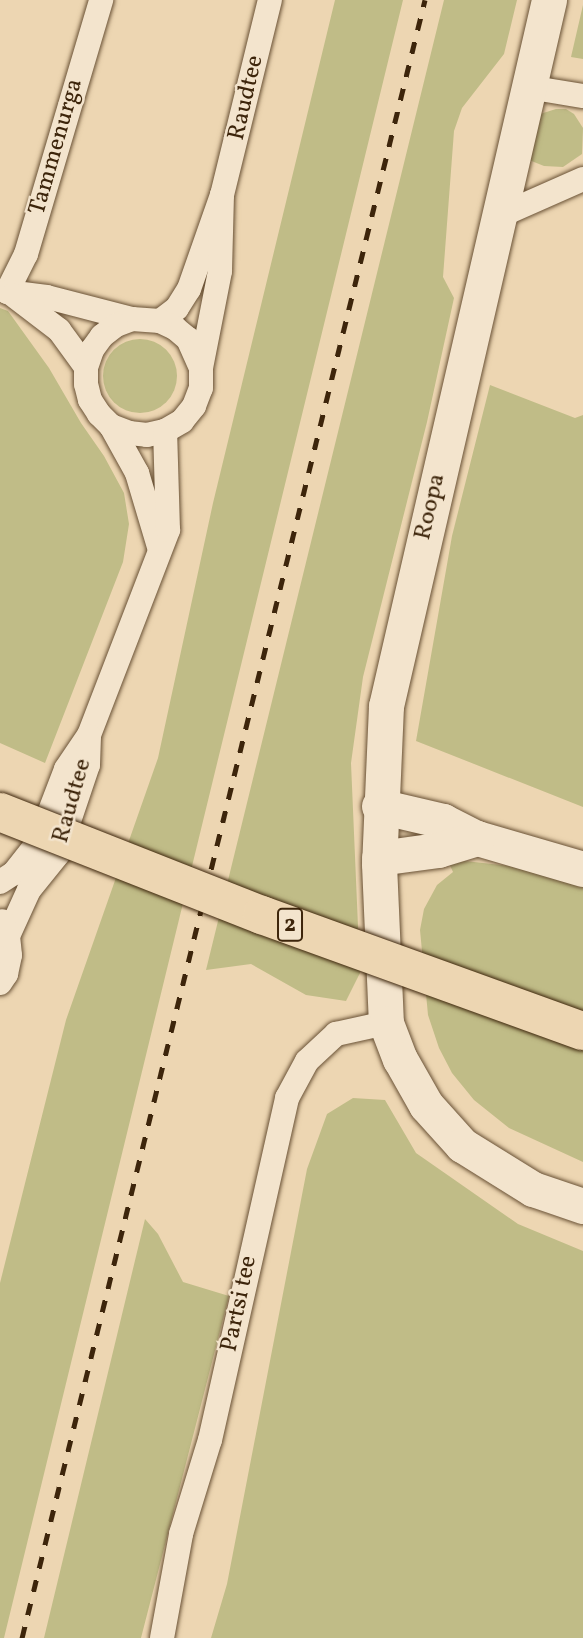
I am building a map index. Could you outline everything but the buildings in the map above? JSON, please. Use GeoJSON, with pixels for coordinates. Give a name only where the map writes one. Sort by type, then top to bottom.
{"type":"FeatureCollection","features":[{"type":"Feature","properties":{"kind":"highway","name":"2"},"geometry":{"type":"LineString","coordinates":[[0,812],[262,915],[583,1031]]}},
{"type":"Feature","properties":{"kind":"street","name":"Tammenurga"},"geometry":{"type":"LineString","coordinates":[[3,290],[26,254],[101,0]]}},
{"type":"Feature","properties":{"kind":"street","name":"Raudtee"},"geometry":{"type":"LineString","coordinates":[[160,321],[177,308],[189,289],[222,195],[270,0]]}},
{"type":"Feature","properties":{"kind":"street","name":"Roopa"},"geometry":{"type":"LineString","coordinates":[[548,0],[496,217],[386,706],[379,806],[379,858],[386,1023],[400,1059],[426,1105],[462,1145],[533,1189],[583,1206]]}},
{"type":"Feature","properties":{"kind":"street"},"geometry":{"type":"LineString","coordinates":[[528,87],[580,98]]}},
{"type":"Feature","properties":{"kind":"street"},"geometry":{"type":"LineString","coordinates":[[496,217],[579,181]]}},
{"type":"Feature","properties":{"kind":"street","name":"Raudtee"},"geometry":{"type":"LineString","coordinates":[[0,882],[14,873],[38,842],[66,769],[89,735],[167,530],[165,431],[182,421],[194,406],[201,388],[201,368],[220,271],[222,195]]}},
{"type":"Feature","properties":{"kind":"street"},"geometry":{"type":"LineString","coordinates":[[3,290],[47,297],[132,319],[160,321],[188,338],[201,368]]}},
{"type":"Feature","properties":{"kind":"street"},"geometry":{"type":"LineString","coordinates":[[3,290],[35,309],[59,330],[86,367]]}},
{"type":"Feature","properties":{"kind":"street"},"geometry":{"type":"LineString","coordinates":[[132,319],[116,325],[102,336],[92,350],[86,367],[90,400],[111,426],[136,473],[159,547]]}},
{"type":"Feature","properties":{"kind":"street"},"geometry":{"type":"LineString","coordinates":[[111,426],[129,433],[147,435],[165,431]]}},
{"type":"Feature","properties":{"kind":"street","name":"Raudtee"},"geometry":{"type":"LineString","coordinates":[[0,983],[10,955],[4,927],[58,854],[88,765],[89,735]]}},
{"type":"Feature","properties":{"kind":"street"},"geometry":{"type":"LineString","coordinates":[[379,806],[443,821],[477,838],[583,869]]}},
{"type":"Feature","properties":{"kind":"street"},"geometry":{"type":"LineString","coordinates":[[379,858],[438,850],[477,838]]}},
{"type":"Feature","properties":{"kind":"street","name":"Partsi tee"},"geometry":{"type":"LineString","coordinates":[[162,1638],[181,1534],[210,1440],[287,1098],[307,1061],[336,1034],[386,1023]]}},
{"type":"Feature","properties":{"kind":"shaded area"},"geometry":{"type":"Polygon","coordinates":[[[335,0],[403,0],[4,1638],[0,1638],[0,1283],[66,1020],[158,758],[213,503],[335,0]]]}},
{"type":"Feature","properties":{"kind":"shaded area"},"geometry":{"type":"Polygon","coordinates":[[[444,0],[517,0],[504,54],[462,108],[454,131],[443,277],[454,298],[427,422],[363,677],[351,763],[360,973],[346,1001],[306,995],[251,964],[206,970],[444,0]]]}},
{"type":"Feature","properties":{"kind":"shaded area"},"geometry":{"type":"Polygon","coordinates":[[[583,5],[583,59],[571,57],[583,5]]]}},
{"type":"Feature","properties":{"kind":"shaded area"},"geometry":{"type":"Polygon","coordinates":[[[566,109],[574,114],[583,128],[582,154],[563,167],[544,166],[529,160],[540,114],[566,109]]]}},
{"type":"Feature","properties":{"kind":"shaded area"},"geometry":{"type":"Polygon","coordinates":[[[0,308],[8,311],[49,368],[104,456],[124,493],[129,524],[123,562],[45,763],[0,743],[0,308]]]}},
{"type":"Feature","properties":{"kind":"shaded area"},"geometry":{"type":"Polygon","coordinates":[[[140,339],[154,342],[166,350],[174,362],[177,376],[174,390],[166,402],[154,410],[140,413],[126,410],[114,402],[106,390],[103,376],[106,362],[114,350],[126,342],[140,339]]]}},
{"type":"Feature","properties":{"kind":"shaded area"},"geometry":{"type":"Polygon","coordinates":[[[490,385],[575,418],[583,415],[583,807],[416,741],[452,536],[490,385]]]}},
{"type":"Feature","properties":{"kind":"shaded area"},"geometry":{"type":"Polygon","coordinates":[[[447,859],[510,866],[583,887],[583,1162],[509,1128],[474,1100],[452,1073],[439,1048],[428,1015],[420,930],[424,909],[437,885],[453,872],[447,859]]]}},
{"type":"Feature","properties":{"kind":"shaded area"},"geometry":{"type":"Polygon","coordinates":[[[353,1098],[385,1100],[416,1153],[518,1224],[583,1251],[583,1638],[211,1638],[227,1584],[307,1169],[327,1114],[353,1098]]]}},
{"type":"Feature","properties":{"kind":"shaded area"},"geometry":{"type":"Polygon","coordinates":[[[145,1219],[158,1234],[183,1282],[229,1296],[141,1638],[44,1638],[145,1219]]]}},
{"type":"Feature","properties":{"kind":"railway"},"geometry":{"type":"LineString","coordinates":[[22,1638],[425,0]]}}]}
